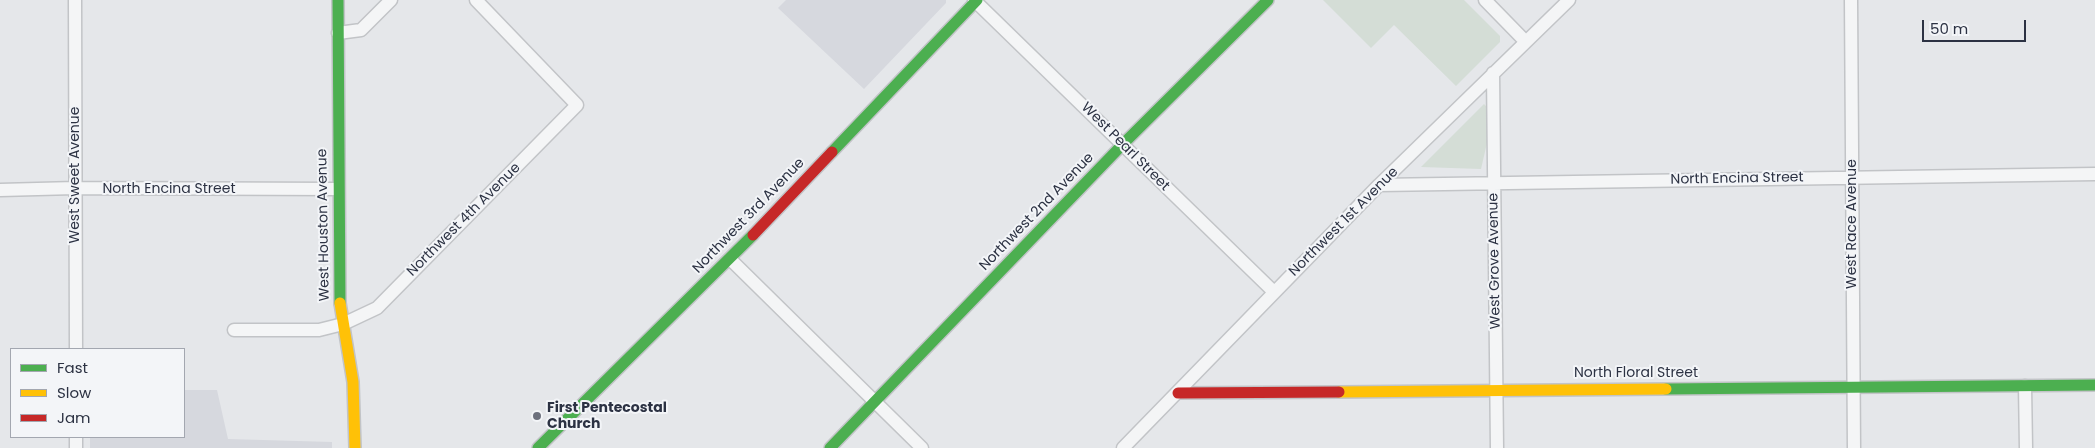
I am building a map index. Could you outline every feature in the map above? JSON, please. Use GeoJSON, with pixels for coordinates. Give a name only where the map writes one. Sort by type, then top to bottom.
{"type":"FeatureCollection","features":[{"type":"Feature","properties":{"kind":"main road","name":"West Houston Avenue"},"geometry":{"type":"LineString","coordinates":[[338,0],[339,282],[352,382],[355,448]]}},
{"type":"Feature","properties":{"kind":"main road","name":"Northwest 3rd Avenue"},"geometry":{"type":"LineString","coordinates":[[538,448],[730,259],[976,0]]}},
{"type":"Feature","properties":{"kind":"main road","name":"Northwest 2nd Avenue"},"geometry":{"type":"LineString","coordinates":[[830,448],[1123,144],[1268,0]]}},
{"type":"Feature","properties":{"kind":"main road","name":"North Floral Street"},"geometry":{"type":"LineString","coordinates":[[1178,393],[2095,385]]}},
{"type":"Feature","properties":{"kind":"street","name":"West Sweet Avenue"},"geometry":{"type":"LineString","coordinates":[[75,0],[76,348]]}},
{"type":"Feature","properties":{"kind":"street"},"geometry":{"type":"LineString","coordinates":[[338,33],[360,30],[391,0]]}},
{"type":"Feature","properties":{"kind":"street","name":"Northwest 4th Avenue"},"geometry":{"type":"LineString","coordinates":[[234,330],[319,330],[343,324],[377,308],[578,105],[476,0]]}},
{"type":"Feature","properties":{"kind":"street","name":"West Pearl Street"},"geometry":{"type":"LineString","coordinates":[[976,0],[1274,292]]}},
{"type":"Feature","properties":{"kind":"street"},"geometry":{"type":"LineString","coordinates":[[1485,0],[1525,41]]}},
{"type":"Feature","properties":{"kind":"street","name":"Northwest 1st Avenue"},"geometry":{"type":"LineString","coordinates":[[1123,448],[1379,185],[1569,0]]}},
{"type":"Feature","properties":{"kind":"street","name":"West Race Avenue"},"geometry":{"type":"LineString","coordinates":[[1851,0],[1854,448]]}},
{"type":"Feature","properties":{"kind":"street","name":"West Grove Avenue"},"geometry":{"type":"LineString","coordinates":[[1493,73],[1497,448]]}},
{"type":"Feature","properties":{"kind":"street","name":"North Encina Street"},"geometry":{"type":"LineString","coordinates":[[1379,185],[2095,174]]}},
{"type":"Feature","properties":{"kind":"street","name":"North Encina Street"},"geometry":{"type":"LineString","coordinates":[[0,190],[75,188],[338,190]]}},
{"type":"Feature","properties":{"kind":"street"},"geometry":{"type":"LineString","coordinates":[[730,259],[922,448]]}},
{"type":"Feature","properties":{"kind":"street"},"geometry":{"type":"LineString","coordinates":[[2025,386],[2026,448]]}},
{"type":"Feature","properties":{"kind":"shaded area"},"geometry":{"type":"Polygon","coordinates":[[[786,0],[946,0],[946,3],[864,89],[778,8],[786,0]]]}},
{"type":"Feature","properties":{"kind":"shaded area"},"geometry":{"type":"Polygon","coordinates":[[[1323,0],[1464,0],[1500,36],[1500,42],[1456,86],[1394,25],[1371,48],[1323,0]]]}},
{"type":"Feature","properties":{"kind":"shaded area"},"geometry":{"type":"Polygon","coordinates":[[[1484,104],[1490,110],[1490,130],[1481,169],[1421,167],[1484,104]]]}},
{"type":"Feature","properties":{"kind":"shaded area"},"geometry":{"type":"Polygon","coordinates":[[[185,390],[217,390],[228,439],[332,442],[332,448],[90,448],[90,438],[185,438],[185,390]]]}},
{"type":"Feature","properties":{"kind":"traffic: fast"},"geometry":{"type":"LineString","coordinates":[[338,0],[340,303]]}},
{"type":"Feature","properties":{"kind":"traffic: fast"},"geometry":{"type":"LineString","coordinates":[[832,152],[977,0]]}},
{"type":"Feature","properties":{"kind":"traffic: fast"},"geometry":{"type":"LineString","coordinates":[[830,448],[1123,144],[1268,0]]}},
{"type":"Feature","properties":{"kind":"traffic: fast"},"geometry":{"type":"LineString","coordinates":[[538,448],[753,235]]}},
{"type":"Feature","properties":{"kind":"traffic: fast"},"geometry":{"type":"LineString","coordinates":[[1666,389],[2095,385]]}},
{"type":"Feature","properties":{"kind":"traffic: slow"},"geometry":{"type":"LineString","coordinates":[[340,303],[353,382],[355,448]]}},
{"type":"Feature","properties":{"kind":"traffic: slow"},"geometry":{"type":"LineString","coordinates":[[1339,392],[1666,389]]}},
{"type":"Feature","properties":{"kind":"traffic: jam"},"geometry":{"type":"LineString","coordinates":[[753,235],[832,152]]}},
{"type":"Feature","properties":{"kind":"traffic: jam"},"geometry":{"type":"LineString","coordinates":[[1178,393],[1339,392]]}},
{"type":"Feature","properties":{"kind":"place","name":"First Pentecostal Church"},"geometry":{"type":"Point","coordinates":[537,416]}}]}
